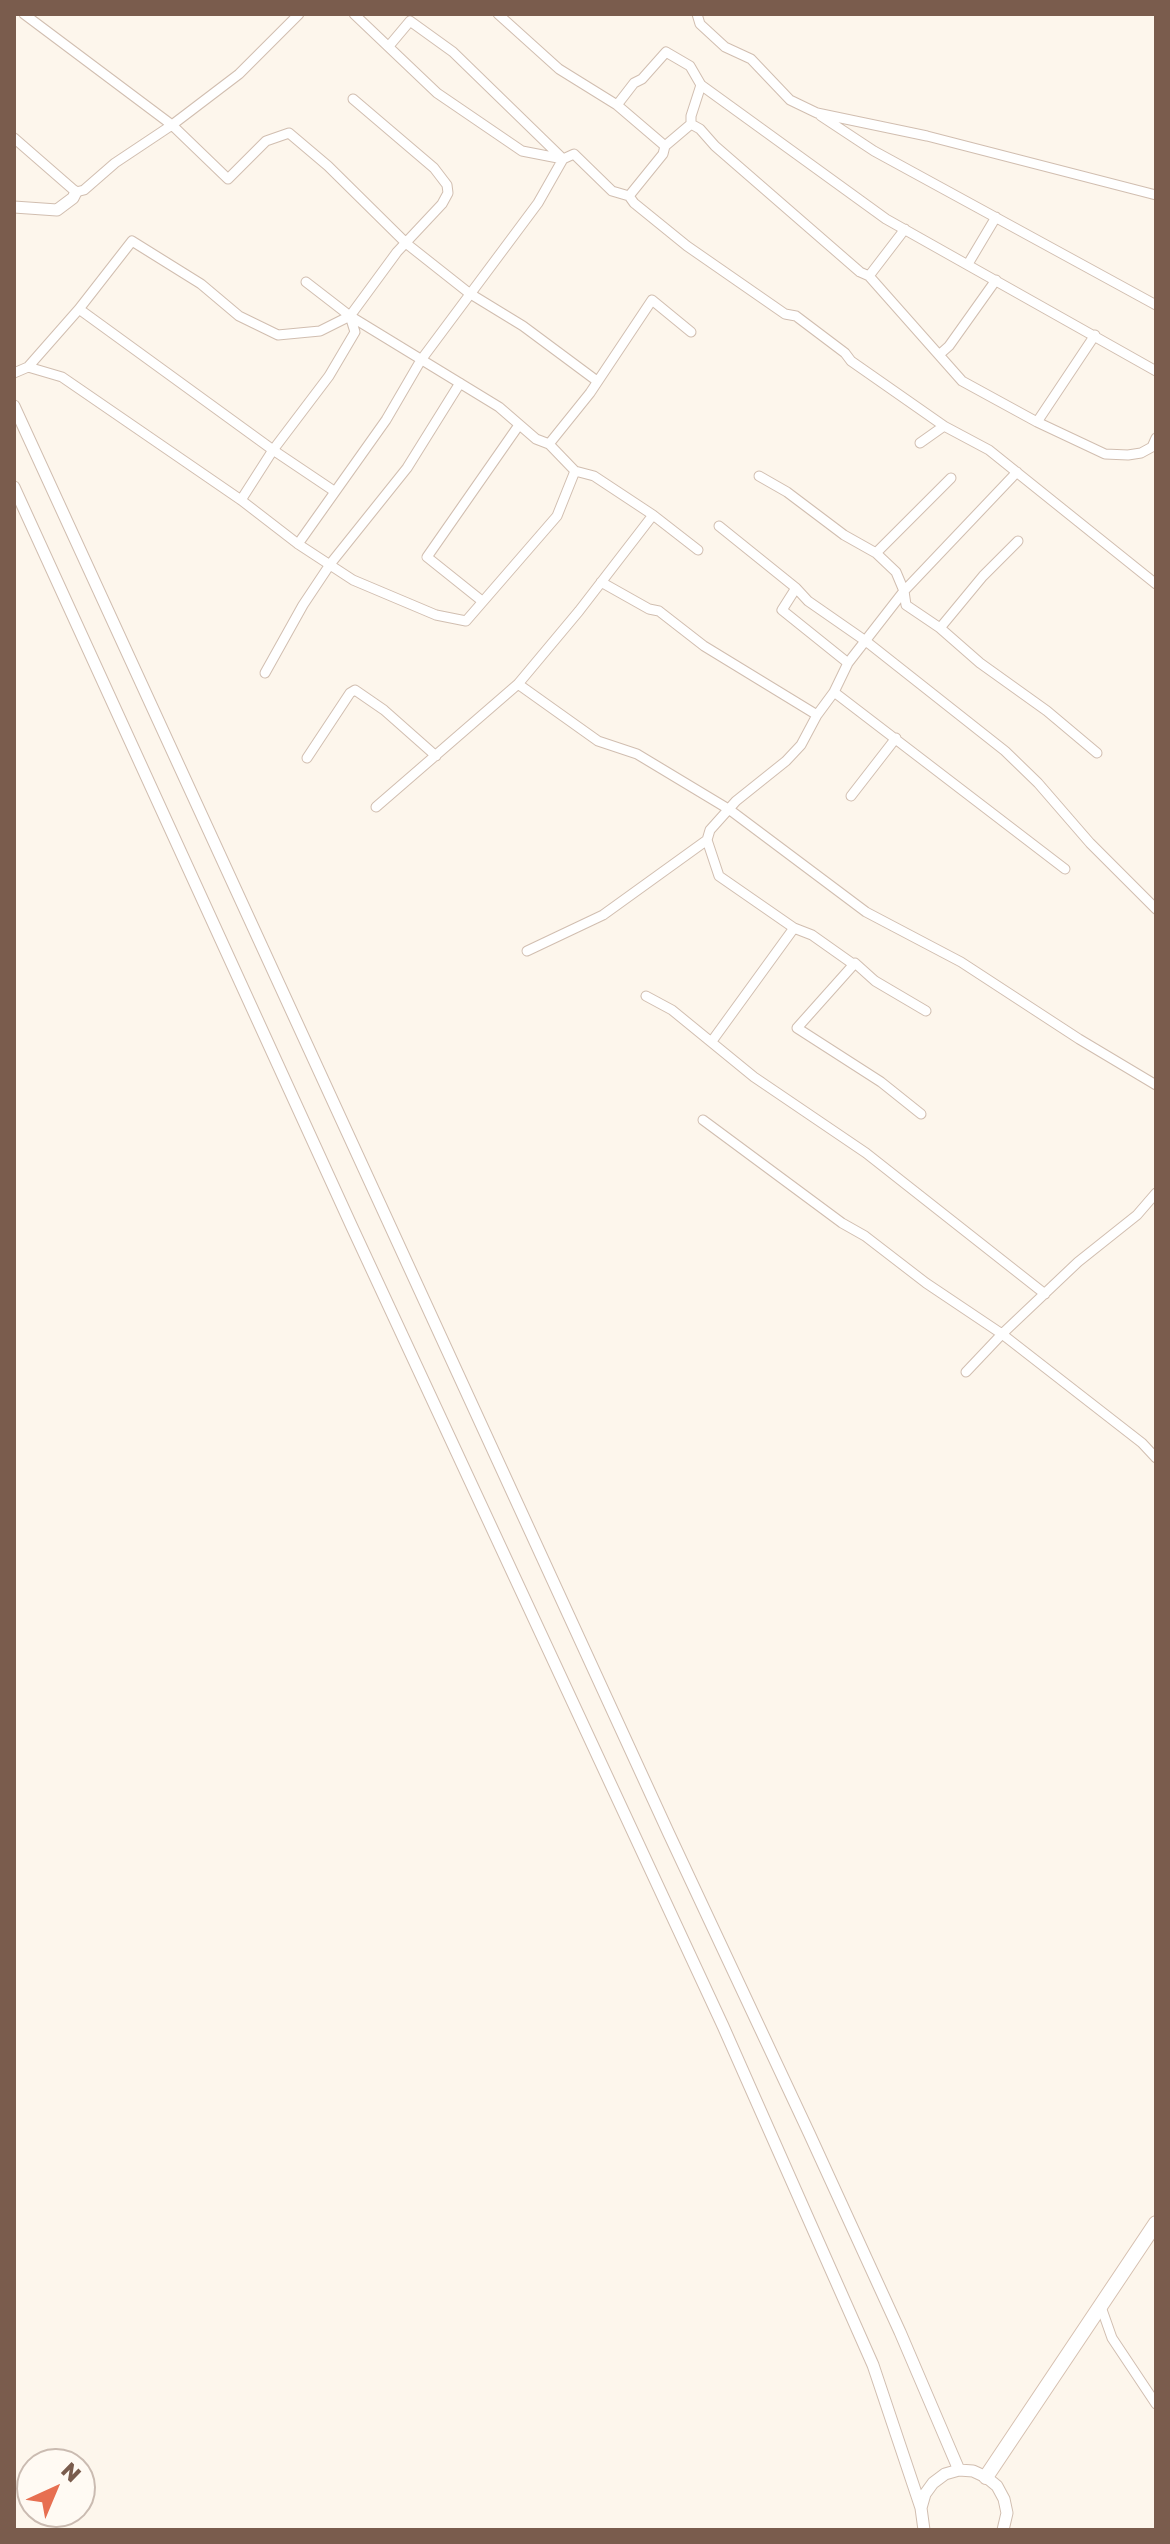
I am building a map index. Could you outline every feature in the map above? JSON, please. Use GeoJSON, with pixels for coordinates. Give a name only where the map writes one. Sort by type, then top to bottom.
{"type":"FeatureCollection","features":[{"type":"Feature","properties":{"kind":"main road"},"geometry":{"type":"LineString","coordinates":[[986,2477],[1156,2223]]}},
{"type":"Feature","properties":{"kind":"street"},"geometry":{"type":"LineString","coordinates":[[24,14],[172,125],[228,179],[266,141],[289,133],[328,166],[407,244],[469,293],[523,326],[597,381]]}},
{"type":"Feature","properties":{"kind":"street"},"geometry":{"type":"LineString","coordinates":[[14,207],[57,210],[76,192],[84,190],[115,163],[239,74],[299,14]]}},
{"type":"Feature","properties":{"kind":"street"},"geometry":{"type":"LineString","coordinates":[[354,14],[437,93],[522,151],[563,159],[574,154],[612,191],[629,196],[687,246],[785,314],[796,316],[851,361],[944,426],[989,450],[1156,584]]}},
{"type":"Feature","properties":{"kind":"street"},"geometry":{"type":"LineString","coordinates":[[498,14],[559,69],[617,105],[665,146]]}},
{"type":"Feature","properties":{"kind":"street"},"geometry":{"type":"LineString","coordinates":[[697,14],[700,24],[725,47],[751,59],[790,100],[817,113],[874,151],[1156,305]]}},
{"type":"Feature","properties":{"kind":"street"},"geometry":{"type":"LineString","coordinates":[[389,46],[410,21],[453,52],[563,159]]}},
{"type":"Feature","properties":{"kind":"street"},"geometry":{"type":"LineString","coordinates":[[617,105],[634,83],[642,79],[666,52],[690,66],[701,85],[886,219],[1156,371]]}},
{"type":"Feature","properties":{"kind":"street"},"geometry":{"type":"LineString","coordinates":[[629,196],[663,154],[665,146],[691,124],[701,85]]}},
{"type":"Feature","properties":{"kind":"street"},"geometry":{"type":"LineString","coordinates":[[14,373],[28,367],[79,309],[132,241],[201,284],[239,316],[278,335],[320,331],[350,316],[397,252],[442,204],[448,193],[447,185],[434,168],[353,99]]}},
{"type":"Feature","properties":{"kind":"street"},"geometry":{"type":"LineString","coordinates":[[817,113],[927,136],[1156,195]]}},
{"type":"Feature","properties":{"kind":"street"},"geometry":{"type":"LineString","coordinates":[[691,124],[860,272],[869,276],[962,381],[1037,422],[1105,454],[1128,455],[1155,445]]}},
{"type":"Feature","properties":{"kind":"street"},"geometry":{"type":"LineString","coordinates":[[14,138],[76,192]]}},
{"type":"Feature","properties":{"kind":"street"},"geometry":{"type":"LineString","coordinates":[[298,544],[386,420],[421,360],[538,203],[563,159]]}},
{"type":"Feature","properties":{"kind":"street"},"geometry":{"type":"LineString","coordinates":[[968,264],[996,217]]}},
{"type":"Feature","properties":{"kind":"street"},"geometry":{"type":"LineString","coordinates":[[869,276],[905,229]]}},
{"type":"Feature","properties":{"kind":"street"},"geometry":{"type":"LineString","coordinates":[[940,354],[996,280]]}},
{"type":"Feature","properties":{"kind":"street"},"geometry":{"type":"LineString","coordinates":[[306,282],[350,316],[499,407],[536,439],[549,444],[575,471],[594,476],[653,515],[698,550]]}},
{"type":"Feature","properties":{"kind":"street"},"geometry":{"type":"LineString","coordinates":[[549,444],[590,393],[652,300],[691,332]]}},
{"type":"Feature","properties":{"kind":"street"},"geometry":{"type":"LineString","coordinates":[[79,309],[334,491]]}},
{"type":"Feature","properties":{"kind":"street"},"geometry":{"type":"LineString","coordinates":[[241,500],[273,450],[329,376],[355,332],[350,316]]}},
{"type":"Feature","properties":{"kind":"street"},"geometry":{"type":"LineString","coordinates":[[1037,422],[1095,335]]}},
{"type":"Feature","properties":{"kind":"street"},"geometry":{"type":"LineString","coordinates":[[28,367],[62,377],[353,580],[436,615],[466,621],[557,516],[575,471]]}},
{"type":"Feature","properties":{"kind":"street"},"geometry":{"type":"LineString","coordinates":[[265,673],[303,605],[331,563],[407,468],[460,383]]}},
{"type":"Feature","properties":{"kind":"street"},"geometry":{"type":"LineString","coordinates":[[14,406],[669,1834],[829,2175],[959,2470]]}},
{"type":"Feature","properties":{"kind":"street"},"geometry":{"type":"LineString","coordinates":[[482,601],[427,557],[519,425]]}},
{"type":"Feature","properties":{"kind":"street"},"geometry":{"type":"LineString","coordinates":[[920,443],[944,426]]}},
{"type":"Feature","properties":{"kind":"street"},"geometry":{"type":"LineString","coordinates":[[14,438],[27,433]]}},
{"type":"Feature","properties":{"kind":"street"},"geometry":{"type":"LineString","coordinates":[[926,1011],[875,981],[855,963],[812,935],[794,928],[719,876],[707,840],[710,830],[736,801],[793,753],[834,692],[848,663],[904,591],[1017,472]]}},
{"type":"Feature","properties":{"kind":"street"},"geometry":{"type":"LineString","coordinates":[[759,476],[787,492],[844,535],[876,553],[896,572],[906,605],[940,628],[980,663],[1047,711],[1097,753]]}},
{"type":"Feature","properties":{"kind":"street"},"geometry":{"type":"LineString","coordinates":[[876,553],[951,478]]}},
{"type":"Feature","properties":{"kind":"street"},"geometry":{"type":"LineString","coordinates":[[14,487],[723,2026],[873,2365],[921,2508],[924,2530]]}},
{"type":"Feature","properties":{"kind":"street"},"geometry":{"type":"LineString","coordinates":[[376,807],[518,684],[653,515]]}},
{"type":"Feature","properties":{"kind":"street"},"geometry":{"type":"LineString","coordinates":[[719,526],[808,601],[867,642],[1005,751],[1156,909]]}},
{"type":"Feature","properties":{"kind":"street"},"geometry":{"type":"LineString","coordinates":[[940,628],[983,576],[1018,541]]}},
{"type":"Feature","properties":{"kind":"street"},"geometry":{"type":"LineString","coordinates":[[601,582],[649,609],[659,611],[704,646],[817,715]]}},
{"type":"Feature","properties":{"kind":"street"},"geometry":{"type":"LineString","coordinates":[[796,588],[782,610],[848,663]]}},
{"type":"Feature","properties":{"kind":"street"},"geometry":{"type":"LineString","coordinates":[[518,684],[598,741],[637,754],[730,810],[866,912],[961,962],[1156,1085]]}},
{"type":"Feature","properties":{"kind":"street"},"geometry":{"type":"LineString","coordinates":[[307,758],[355,690],[384,710],[436,756]]}},
{"type":"Feature","properties":{"kind":"street"},"geometry":{"type":"LineString","coordinates":[[834,692],[1065,869]]}},
{"type":"Feature","properties":{"kind":"street"},"geometry":{"type":"LineString","coordinates":[[851,796],[896,738]]}},
{"type":"Feature","properties":{"kind":"street"},"geometry":{"type":"LineString","coordinates":[[527,951],[603,915],[707,840]]}},
{"type":"Feature","properties":{"kind":"street"},"geometry":{"type":"LineString","coordinates":[[712,1041],[794,928]]}},
{"type":"Feature","properties":{"kind":"street"},"geometry":{"type":"LineString","coordinates":[[853,964],[797,1028],[881,1082],[921,1114]]}},
{"type":"Feature","properties":{"kind":"street"},"geometry":{"type":"LineString","coordinates":[[646,996],[672,1010],[754,1077],[866,1153],[1045,1294]]}},
{"type":"Feature","properties":{"kind":"street"},"geometry":{"type":"LineString","coordinates":[[703,1120],[842,1223],[865,1236],[926,1283],[1002,1334],[1142,1443],[1156,1458]]}},
{"type":"Feature","properties":{"kind":"street"},"geometry":{"type":"LineString","coordinates":[[966,1372],[1078,1262],[1137,1215],[1156,1193]]}},
{"type":"Feature","properties":{"kind":"street"},"geometry":{"type":"LineString","coordinates":[[1100,2304],[1112,2338],[1156,2404]]}},
{"type":"Feature","properties":{"kind":"street"},"geometry":{"type":"LineString","coordinates":[[921,2508],[925,2494],[945,2474],[959,2470],[973,2471],[997,2486],[1007,2513],[1005,2529]]}}]}
